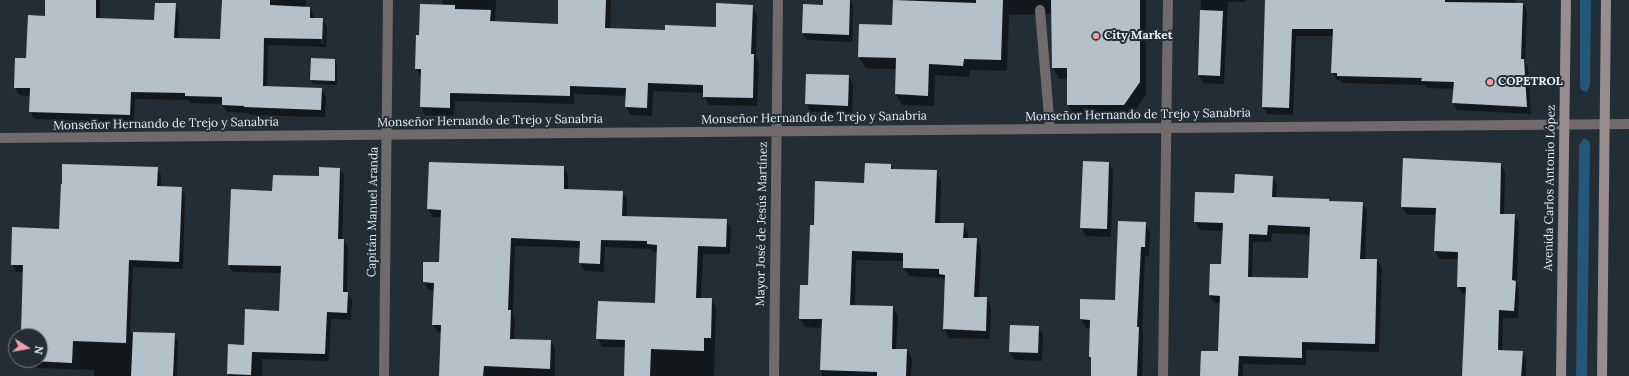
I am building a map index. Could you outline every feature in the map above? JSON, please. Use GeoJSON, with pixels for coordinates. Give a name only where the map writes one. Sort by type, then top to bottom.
{"type":"FeatureCollection","features":[{"type":"Feature","properties":{"kind":"main road","name":"Avenida Carlos Antonio López"},"geometry":{"type":"LineString","coordinates":[[1561,376],[1566,0]]}},
{"type":"Feature","properties":{"kind":"main road"},"geometry":{"type":"LineString","coordinates":[[1602,376],[1606,0]]}},
{"type":"Feature","properties":{"kind":"street","name":"Capitán Manuel Aranda"},"geometry":{"type":"LineString","coordinates":[[384,376],[388,0]]}},
{"type":"Feature","properties":{"kind":"street","name":"Mayor José de Jesús Martínez"},"geometry":{"type":"LineString","coordinates":[[774,376],[778,0]]}},
{"type":"Feature","properties":{"kind":"street"},"geometry":{"type":"LineString","coordinates":[[1163,376],[1168,0]]}},
{"type":"Feature","properties":{"kind":"street"},"geometry":{"type":"LineString","coordinates":[[1040,10],[1050,129]]}},
{"type":"Feature","properties":{"kind":"street","name":"Monseñor Hernando de Trejo y Sanabria"},"geometry":{"type":"LineString","coordinates":[[0,138],[1629,124]]}},
{"type":"Feature","properties":{"kind":"shaded area"},"geometry":{"type":"Polygon","coordinates":[[[1580,0],[1591,0],[1590,85],[1587,92],[1581,90],[1580,85],[1580,0]]]}},
{"type":"Feature","properties":{"kind":"shaded area"},"geometry":{"type":"Polygon","coordinates":[[[1583,139],[1589,141],[1590,145],[1587,376],[1576,376],[1579,145],[1583,139]]]}},
{"type":"Feature","properties":{"kind":"building"},"geometry":{"type":"Polygon","coordinates":[[[45,0],[96,0],[96,18],[154,20],[155,3],[176,3],[174,38],[220,39],[222,0],[270,0],[270,5],[310,7],[310,18],[323,18],[322,39],[264,38],[263,86],[322,88],[321,110],[222,105],[222,97],[185,96],[185,93],[131,92],[130,115],[29,112],[30,88],[14,88],[15,58],[26,58],[28,15],[45,16],[45,0]]]}},
{"type":"Feature","properties":{"kind":"building"},"geometry":{"type":"Polygon","coordinates":[[[558,0],[606,0],[605,28],[665,30],[665,25],[716,27],[716,3],[753,5],[751,54],[754,54],[753,98],[703,97],[703,85],[648,83],[647,108],[625,107],[626,88],[570,86],[570,96],[450,93],[450,108],[420,107],[421,69],[415,69],[416,35],[419,35],[420,4],[455,5],[455,9],[491,10],[490,21],[558,24],[558,0]]]}},
{"type":"Feature","properties":{"kind":"building"},"geometry":{"type":"Polygon","coordinates":[[[823,0],[850,0],[849,35],[802,33],[803,4],[823,5],[823,0]]]}},
{"type":"Feature","properties":{"kind":"building"},"geometry":{"type":"Polygon","coordinates":[[[893,0],[976,3],[976,0],[1003,0],[1001,60],[964,59],[963,66],[929,64],[928,96],[895,94],[896,58],[858,57],[859,24],[892,25],[893,0]]]}},
{"type":"Feature","properties":{"kind":"building","name":"City Market"},"geometry":{"type":"Polygon","coordinates":[[[1051,0],[1140,0],[1140,82],[1124,105],[1067,105],[1067,68],[1052,68],[1051,0]]]}},
{"type":"Feature","properties":{"kind":"building"},"geometry":{"type":"Polygon","coordinates":[[[1265,0],[1445,0],[1445,2],[1523,3],[1521,59],[1524,59],[1527,107],[1452,103],[1454,82],[1421,81],[1422,78],[1337,76],[1337,73],[1331,73],[1333,29],[1292,29],[1289,108],[1262,107],[1265,0]]]}},
{"type":"Feature","properties":{"kind":"building"},"geometry":{"type":"Polygon","coordinates":[[[1200,10],[1223,11],[1220,76],[1198,75],[1200,10]]]}},
{"type":"Feature","properties":{"kind":"building"},"geometry":{"type":"Polygon","coordinates":[[[311,58],[335,59],[335,81],[310,80],[311,58]]]}},
{"type":"Feature","properties":{"kind":"building"},"geometry":{"type":"Polygon","coordinates":[[[806,74],[849,75],[848,106],[805,104],[806,74]]]}},
{"type":"Feature","properties":{"kind":"building"},"geometry":{"type":"Polygon","coordinates":[[[1403,158],[1501,163],[1500,214],[1515,214],[1512,280],[1516,281],[1514,311],[1499,310],[1498,350],[1523,351],[1521,376],[1462,376],[1466,287],[1457,287],[1458,252],[1434,251],[1436,208],[1401,207],[1403,158]]]}},
{"type":"Feature","properties":{"kind":"building"},"geometry":{"type":"Polygon","coordinates":[[[1083,161],[1109,162],[1107,229],[1080,228],[1083,161]]]}},
{"type":"Feature","properties":{"kind":"building"},"geometry":{"type":"Polygon","coordinates":[[[429,162],[564,166],[564,189],[623,191],[622,216],[727,219],[726,247],[698,246],[696,298],[712,298],[711,338],[704,338],[704,351],[651,349],[650,376],[624,376],[625,340],[596,339],[598,301],[655,303],[657,245],[647,244],[647,241],[601,240],[600,264],[579,263],[580,241],[511,238],[508,310],[511,310],[510,339],[551,340],[550,369],[484,366],[483,376],[439,376],[441,325],[432,325],[434,283],[423,282],[423,262],[439,262],[441,210],[427,209],[429,162]]]}},
{"type":"Feature","properties":{"kind":"building"},"geometry":{"type":"Polygon","coordinates":[[[865,163],[891,164],[891,169],[937,170],[935,223],[964,223],[963,238],[977,238],[974,297],[987,297],[986,331],[943,329],[945,275],[939,274],[939,269],[903,268],[903,253],[852,251],[850,305],[893,306],[892,349],[907,349],[906,376],[877,376],[877,372],[820,370],[822,319],[799,319],[800,285],[808,285],[810,225],[814,225],[815,181],[864,183],[865,163]]]}},
{"type":"Feature","properties":{"kind":"building"},"geometry":{"type":"Polygon","coordinates":[[[62,164],[158,167],[157,186],[182,187],[179,262],[129,260],[126,343],[73,341],[72,363],[48,362],[48,328],[21,328],[23,265],[11,265],[12,227],[59,229],[62,164]]]}},
{"type":"Feature","properties":{"kind":"building"},"geometry":{"type":"Polygon","coordinates":[[[319,167],[340,168],[338,239],[344,239],[343,292],[348,292],[347,313],[327,312],[325,354],[252,352],[251,375],[227,374],[228,344],[244,345],[245,309],[279,311],[281,266],[228,265],[231,189],[272,191],[273,175],[319,176],[319,167]]]}},
{"type":"Feature","properties":{"kind":"building"},"geometry":{"type":"Polygon","coordinates":[[[1235,174],[1273,176],[1272,197],[1363,202],[1360,259],[1377,259],[1375,344],[1302,342],[1302,358],[1239,356],[1238,376],[1200,376],[1201,351],[1218,351],[1220,296],[1209,295],[1210,264],[1221,264],[1223,223],[1194,222],[1195,192],[1234,193],[1235,174]],[[1268,225],[1267,235],[1249,234],[1248,277],[1308,278],[1310,227],[1268,225]]]}},
{"type":"Feature","properties":{"kind":"building"},"geometry":{"type":"Polygon","coordinates":[[[1118,221],[1146,222],[1145,247],[1141,247],[1137,327],[1139,327],[1137,376],[1091,376],[1091,357],[1089,357],[1090,320],[1080,319],[1080,299],[1115,300],[1118,221]]]}},
{"type":"Feature","properties":{"kind":"building"},"geometry":{"type":"Polygon","coordinates":[[[1010,325],[1039,326],[1038,353],[1009,352],[1010,325]]]}},
{"type":"Feature","properties":{"kind":"building"},"geometry":{"type":"Polygon","coordinates":[[[133,332],[175,333],[173,376],[131,376],[133,332]]]}},
{"type":"Feature","properties":{"kind":"place","name":"City Market"},"geometry":{"type":"Point","coordinates":[1096,36]}},
{"type":"Feature","properties":{"kind":"place","name":"COPETROL"},"geometry":{"type":"Point","coordinates":[1490,82]}}]}
